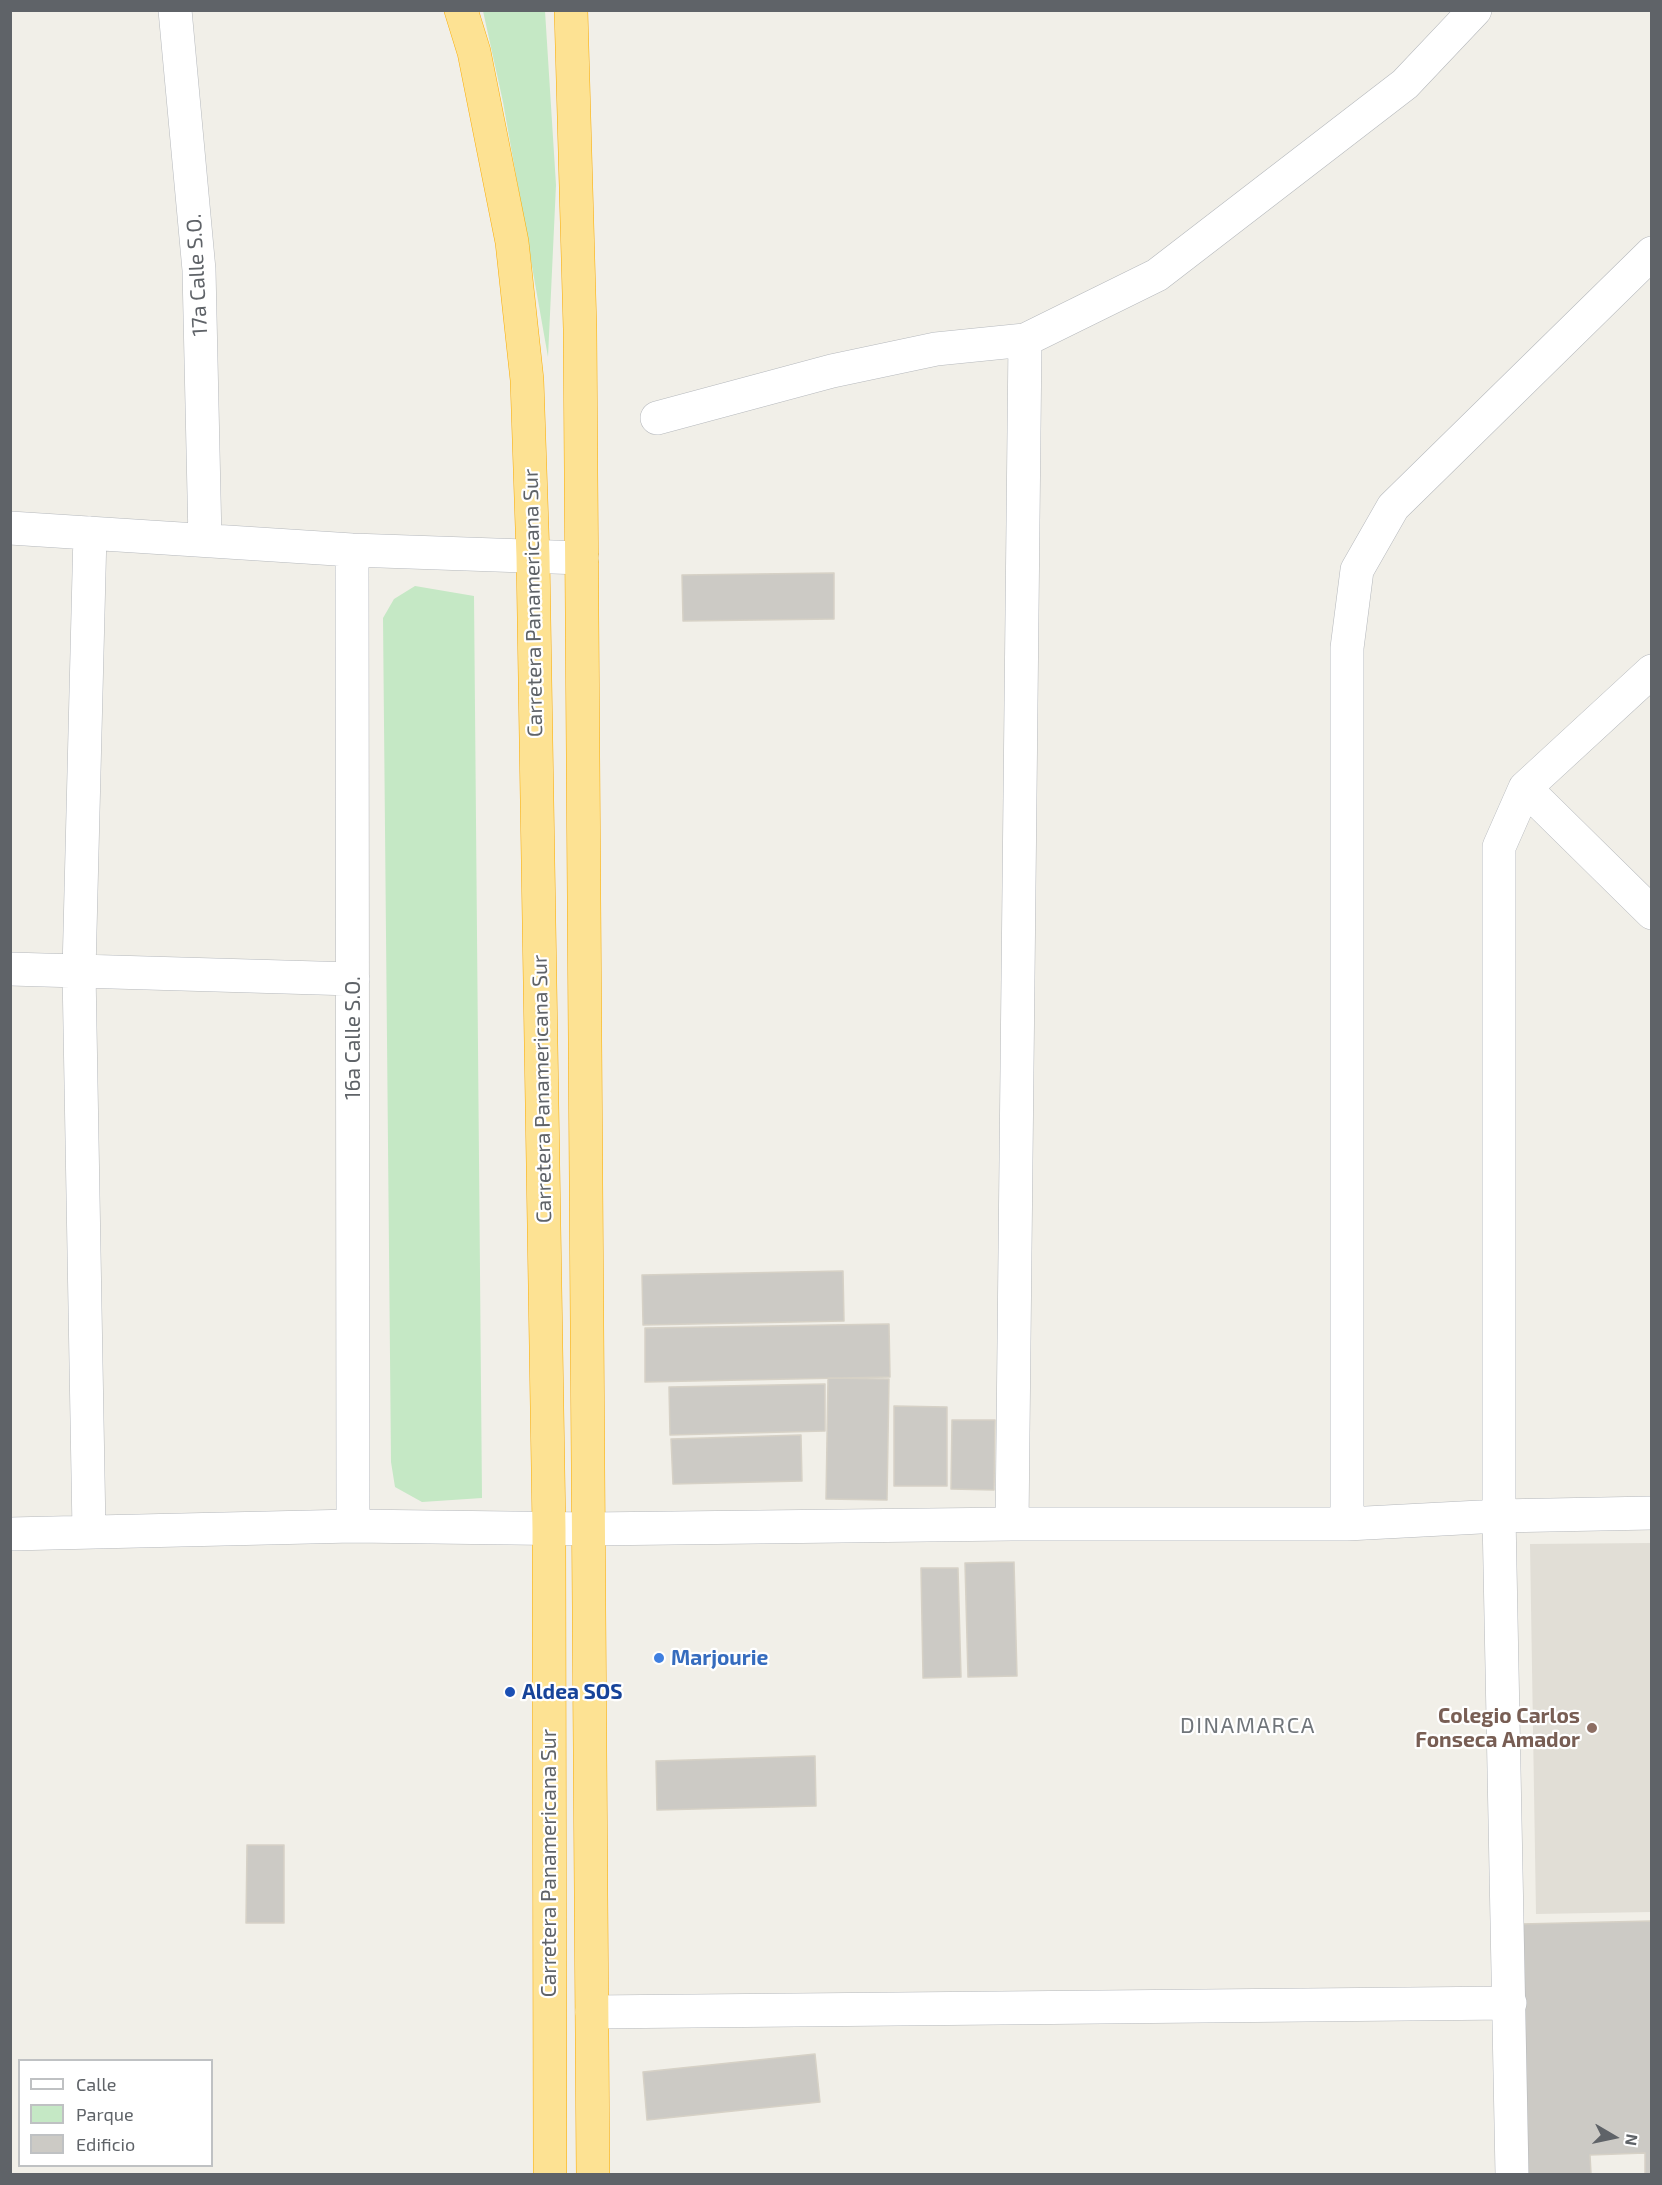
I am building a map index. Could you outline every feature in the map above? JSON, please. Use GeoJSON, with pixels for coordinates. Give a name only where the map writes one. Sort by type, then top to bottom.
{"type":"FeatureCollection","features":[{"type":"Feature","properties":{"kind":"highway","name":"Carretera Panamericana Sur"},"geometry":{"type":"LineString","coordinates":[[461,10],[474,52],[512,242],[527,380],[533,557],[549,1528],[550,2175]]}},
{"type":"Feature","properties":{"kind":"highway","name":"Carretera Panamericana Sur"},"geometry":{"type":"LineString","coordinates":[[571,10],[577,170],[582,558],[593,2175]]}},
{"type":"Feature","properties":{"kind":"street","name":"17a Calle S.O."},"geometry":{"type":"LineString","coordinates":[[175,10],[199,270],[205,540]]}},
{"type":"Feature","properties":{"kind":"street"},"geometry":{"type":"LineString","coordinates":[[657,418],[832,371],[925,351],[1025,340],[1156,275],[1405,84],[1475,10]]}},
{"type":"Feature","properties":{"kind":"street"},"geometry":{"type":"LineString","coordinates":[[1347,1524],[1347,648],[1357,570],[1393,507],[1652,253]]}},
{"type":"Feature","properties":{"kind":"street"},"geometry":{"type":"LineString","coordinates":[[1012,1524],[1025,340]]}},
{"type":"Feature","properties":{"kind":"street"},"geometry":{"type":"LineString","coordinates":[[10,528],[352,550],[582,558]]}},
{"type":"Feature","properties":{"kind":"street"},"geometry":{"type":"LineString","coordinates":[[89,1531],[79,971],[90,533]]}},
{"type":"Feature","properties":{"kind":"street","name":"16a Calle S.O."},"geometry":{"type":"LineString","coordinates":[[352,550],[353,1526]]}},
{"type":"Feature","properties":{"kind":"street"},"geometry":{"type":"LineString","coordinates":[[1512,2175],[1499,1516],[1499,847],[1525,788],[1652,671]]}},
{"type":"Feature","properties":{"kind":"street"},"geometry":{"type":"LineString","coordinates":[[1525,788],[1652,914]]}},
{"type":"Feature","properties":{"kind":"street"},"geometry":{"type":"LineString","coordinates":[[10,969],[353,979]]}},
{"type":"Feature","properties":{"kind":"street"},"geometry":{"type":"LineString","coordinates":[[10,1534],[353,1526],[590,1529],[1012,1524],[1347,1524],[1499,1516],[1652,1513]]}},
{"type":"Feature","properties":{"kind":"street"},"geometry":{"type":"LineString","coordinates":[[592,2012],[1510,2003]]}},
{"type":"Feature","properties":{"kind":"shaded area","name":"Colegio Carlos Fonseca Amador"},"geometry":{"type":"Polygon","coordinates":[[[1651,1543],[1651,1912],[1536,1914],[1530,1544],[1651,1543]]]}},
{"type":"Feature","properties":{"kind":"green space"},"geometry":{"type":"Polygon","coordinates":[[[483,11],[545,11],[556,185],[548,357],[503,102],[483,11]]]}},
{"type":"Feature","properties":{"kind":"green space"},"geometry":{"type":"Polygon","coordinates":[[[415,586],[474,596],[482,1498],[422,1502],[395,1487],[391,1462],[383,618],[394,599],[415,586]]]}},
{"type":"Feature","properties":{"kind":"building"},"geometry":{"type":"Polygon","coordinates":[[[834,573],[834,619],[683,621],[682,575],[834,573]]]}},
{"type":"Feature","properties":{"kind":"building"},"geometry":{"type":"Polygon","coordinates":[[[843,1271],[844,1321],[643,1325],[642,1275],[843,1271]]]}},
{"type":"Feature","properties":{"kind":"building"},"geometry":{"type":"Polygon","coordinates":[[[889,1324],[890,1377],[645,1382],[645,1328],[889,1324]]]}},
{"type":"Feature","properties":{"kind":"building"},"geometry":{"type":"Polygon","coordinates":[[[828,1378],[889,1379],[887,1500],[826,1499],[828,1378]]]}},
{"type":"Feature","properties":{"kind":"building"},"geometry":{"type":"Polygon","coordinates":[[[825,1384],[825,1431],[670,1435],[669,1387],[825,1384]]]}},
{"type":"Feature","properties":{"kind":"building"},"geometry":{"type":"Polygon","coordinates":[[[894,1406],[947,1407],[947,1486],[894,1486],[894,1406]]]}},
{"type":"Feature","properties":{"kind":"building"},"geometry":{"type":"Polygon","coordinates":[[[952,1420],[995,1420],[994,1490],[951,1489],[952,1420]]]}},
{"type":"Feature","properties":{"kind":"building"},"geometry":{"type":"Polygon","coordinates":[[[801,1435],[802,1481],[673,1484],[671,1439],[801,1435]]]}},
{"type":"Feature","properties":{"kind":"building"},"geometry":{"type":"Polygon","coordinates":[[[1014,1562],[1017,1676],[968,1677],[965,1563],[1014,1562]]]}},
{"type":"Feature","properties":{"kind":"building"},"geometry":{"type":"Polygon","coordinates":[[[921,1568],[958,1568],[961,1677],[923,1678],[921,1568]]]}},
{"type":"Feature","properties":{"kind":"building"},"geometry":{"type":"Polygon","coordinates":[[[815,1756],[816,1806],[657,1810],[656,1761],[815,1756]]]}},
{"type":"Feature","properties":{"kind":"building"},"geometry":{"type":"Polygon","coordinates":[[[247,1845],[284,1845],[284,1923],[246,1923],[247,1845]]]}},
{"type":"Feature","properties":{"kind":"building"},"geometry":{"type":"Polygon","coordinates":[[[1652,1921],[1652,2174],[1523,2174],[1521,1924],[1652,1921]]]}},
{"type":"Feature","properties":{"kind":"building"},"geometry":{"type":"Polygon","coordinates":[[[815,2054],[820,2102],[647,2120],[643,2072],[815,2054]]]}},
{"type":"Feature","properties":{"kind":"building"},"geometry":{"type":"Polygon","coordinates":[[[1645,2153],[1645,2174],[1591,2174],[1590,2155],[1645,2153]]]}},
{"type":"Feature","properties":{"kind":"place","name":"Marjourie"},"geometry":{"type":"Point","coordinates":[659,1658]}},
{"type":"Feature","properties":{"kind":"place","name":"Aldea SOS"},"geometry":{"type":"Point","coordinates":[510,1692]}},
{"type":"Feature","properties":{"kind":"place","name":"Colegio Carlos Fonseca Amador"},"geometry":{"type":"Point","coordinates":[1592,1728]}},
{"type":"Feature","properties":{"kind":"district","name":"DINAMARCA"},"geometry":{"type":"Point","coordinates":[1248,1726]}}]}
